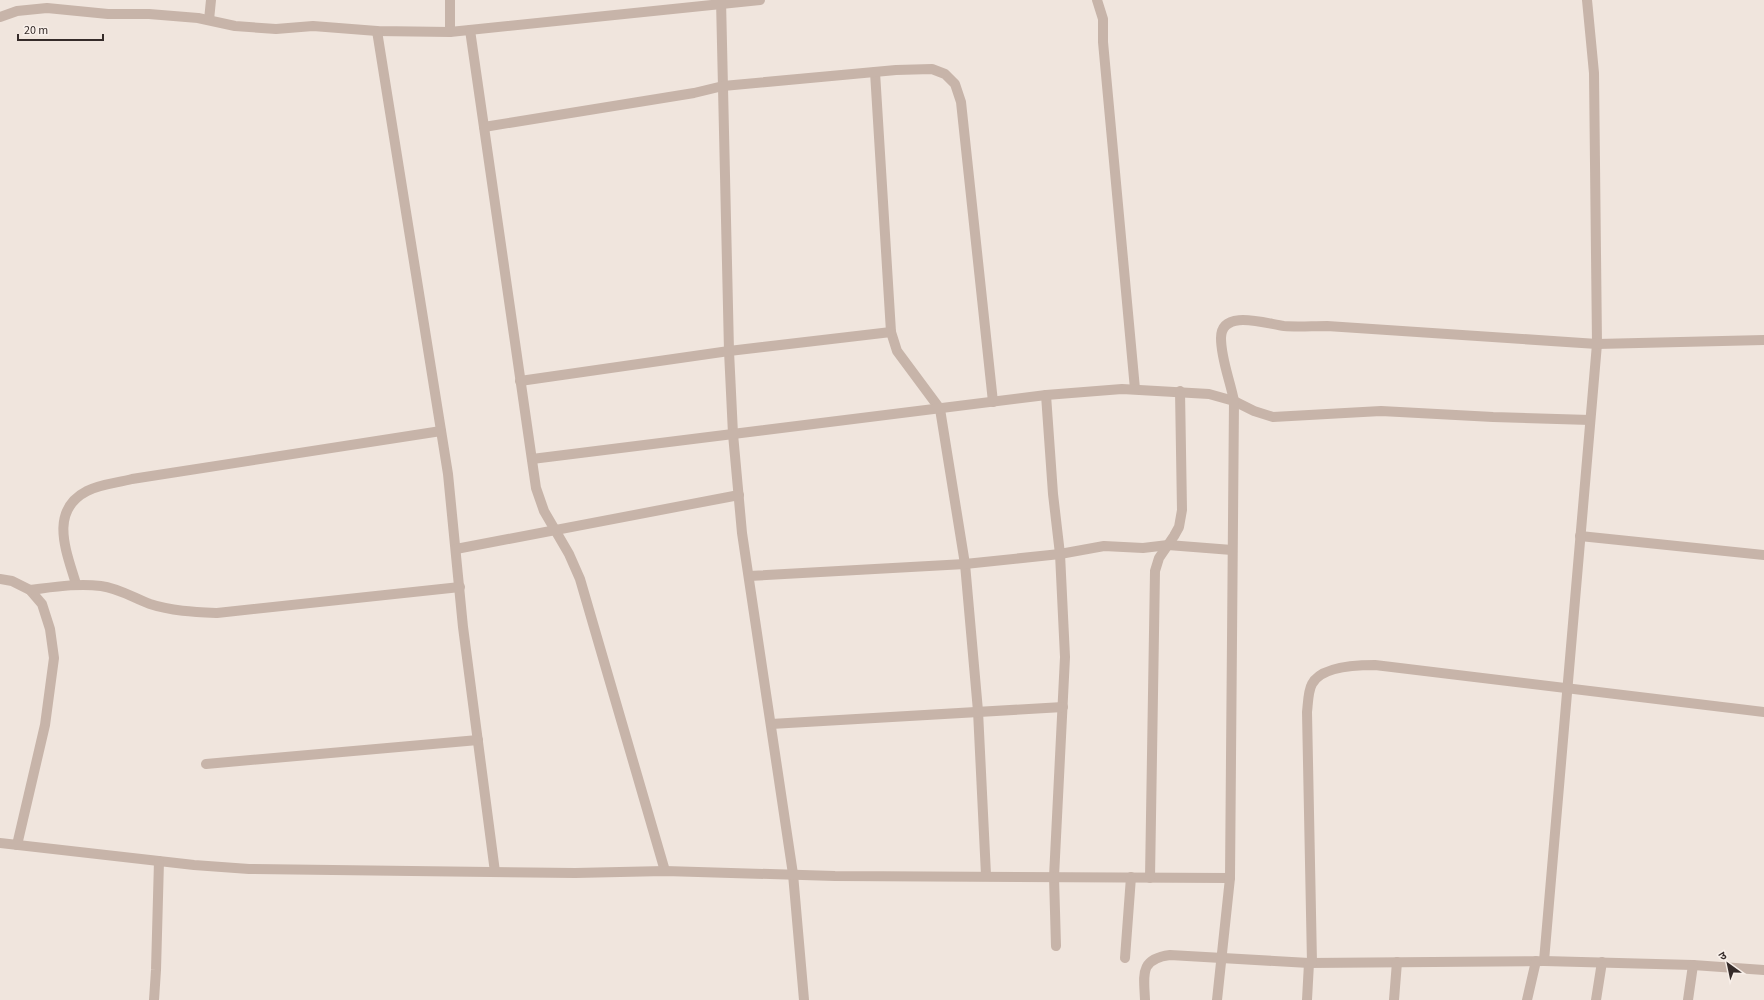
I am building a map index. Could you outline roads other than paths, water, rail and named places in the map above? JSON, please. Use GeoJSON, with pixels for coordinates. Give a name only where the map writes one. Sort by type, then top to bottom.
{"type":"FeatureCollection","features":[{"type":"Feature","properties":{"kind":"street"},"geometry":{"type":"LineString","coordinates":[[209,20],[211,0]]}},
{"type":"Feature","properties":{"kind":"street"},"geometry":{"type":"LineString","coordinates":[[450,0],[450,32]]}},
{"type":"Feature","properties":{"kind":"street"},"geometry":{"type":"LineString","coordinates":[[0,17],[17,11],[47,8],[108,14],[149,14],[209,20],[235,26],[276,29],[313,26],[377,31],[450,32],[760,0]]}},
{"type":"Feature","properties":{"kind":"street"},"geometry":{"type":"LineString","coordinates":[[1097,0],[1103,19],[1103,42],[1135,389]]}},
{"type":"Feature","properties":{"kind":"street"},"geometry":{"type":"LineString","coordinates":[[1527,1000],[1540,961],[1568,689],[1597,344],[1594,73],[1587,0]]}},
{"type":"Feature","properties":{"kind":"street"},"geometry":{"type":"LineString","coordinates":[[721,3],[729,352],[733,434],[749,576],[793,874],[804,1000]]}},
{"type":"Feature","properties":{"kind":"street"},"geometry":{"type":"LineString","coordinates":[[470,30],[536,488],[544,511],[554,531],[569,554],[580,579],[665,871]]}},
{"type":"Feature","properties":{"kind":"street"},"geometry":{"type":"LineString","coordinates":[[377,31],[448,474],[463,627],[495,872]]}},
{"type":"Feature","properties":{"kind":"street"},"geometry":{"type":"LineString","coordinates":[[484,127],[694,93],[723,86],[875,72],[932,69],[945,74],[955,84],[961,102],[993,402]]}},
{"type":"Feature","properties":{"kind":"street"},"geometry":{"type":"LineString","coordinates":[[875,72],[891,332],[897,351],[940,409],[965,564],[978,712],[986,875]]}},
{"type":"Feature","properties":{"kind":"street"},"geometry":{"type":"LineString","coordinates":[[1217,1000],[1230,878],[1234,401],[1221,336],[1224,327],[1233,321],[1251,319],[1285,326],[1326,326],[1597,344],[1764,340]]}},
{"type":"Feature","properties":{"kind":"street"},"geometry":{"type":"LineString","coordinates":[[520,381],[729,352],[891,332]]}},
{"type":"Feature","properties":{"kind":"street"},"geometry":{"type":"LineString","coordinates":[[532,459],[1046,395],[1135,389],[1209,394],[1234,401],[1254,411],[1273,417],[1381,411],[1590,420]]}},
{"type":"Feature","properties":{"kind":"street"},"geometry":{"type":"LineString","coordinates":[[1150,878],[1155,571],[1159,558],[1179,527],[1182,510],[1180,392]]}},
{"type":"Feature","properties":{"kind":"street"},"geometry":{"type":"LineString","coordinates":[[1046,395],[1053,494],[1060,554],[1065,657],[1054,877],[1056,946]]}},
{"type":"Feature","properties":{"kind":"street"},"geometry":{"type":"LineString","coordinates":[[76,584],[64,543],[62,528],[66,514],[72,504],[87,491],[132,479],[441,431]]}},
{"type":"Feature","properties":{"kind":"street"},"geometry":{"type":"LineString","coordinates":[[456,549],[739,495]]}},
{"type":"Feature","properties":{"kind":"street"},"geometry":{"type":"LineString","coordinates":[[1580,536],[1764,555]]}},
{"type":"Feature","properties":{"kind":"street"},"geometry":{"type":"LineString","coordinates":[[749,576],[965,564],[1060,554],[1104,546],[1143,548],[1168,545],[1232,550]]}},
{"type":"Feature","properties":{"kind":"street"},"geometry":{"type":"LineString","coordinates":[[0,579],[12,580],[30,590],[42,604],[50,629],[54,658],[45,725],[17,845]]}},
{"type":"Feature","properties":{"kind":"street"},"geometry":{"type":"LineString","coordinates":[[30,590],[76,584],[103,586],[151,604],[194,612],[217,613],[460,587]]}},
{"type":"Feature","properties":{"kind":"street"},"geometry":{"type":"LineString","coordinates":[[1306,1000],[1309,964],[1312,962],[1306,712],[1312,684],[1326,672],[1348,666],[1375,665],[1764,712]]}},
{"type":"Feature","properties":{"kind":"street"},"geometry":{"type":"LineString","coordinates":[[771,724],[1063,707]]}},
{"type":"Feature","properties":{"kind":"street"},"geometry":{"type":"LineString","coordinates":[[206,764],[478,740]]}},
{"type":"Feature","properties":{"kind":"street"},"geometry":{"type":"LineString","coordinates":[[0,843],[159,861],[249,869],[495,872],[665,871],[793,874],[1230,878]]}},
{"type":"Feature","properties":{"kind":"street"},"geometry":{"type":"LineString","coordinates":[[154,1000],[159,861]]}},
{"type":"Feature","properties":{"kind":"street"},"geometry":{"type":"LineString","coordinates":[[1125,958],[1131,877]]}},
{"type":"Feature","properties":{"kind":"street"},"geometry":{"type":"LineString","coordinates":[[1145,1000],[1144,977],[1148,963],[1157,957],[1170,955],[1309,964],[1540,961],[1602,962],[1764,970]]}},
{"type":"Feature","properties":{"kind":"street"},"geometry":{"type":"LineString","coordinates":[[1394,1000],[1397,962]]}},
{"type":"Feature","properties":{"kind":"street"},"geometry":{"type":"LineString","coordinates":[[1596,1000],[1602,962]]}},
{"type":"Feature","properties":{"kind":"street"},"geometry":{"type":"LineString","coordinates":[[1688,1000],[1693,966]]}}]}
